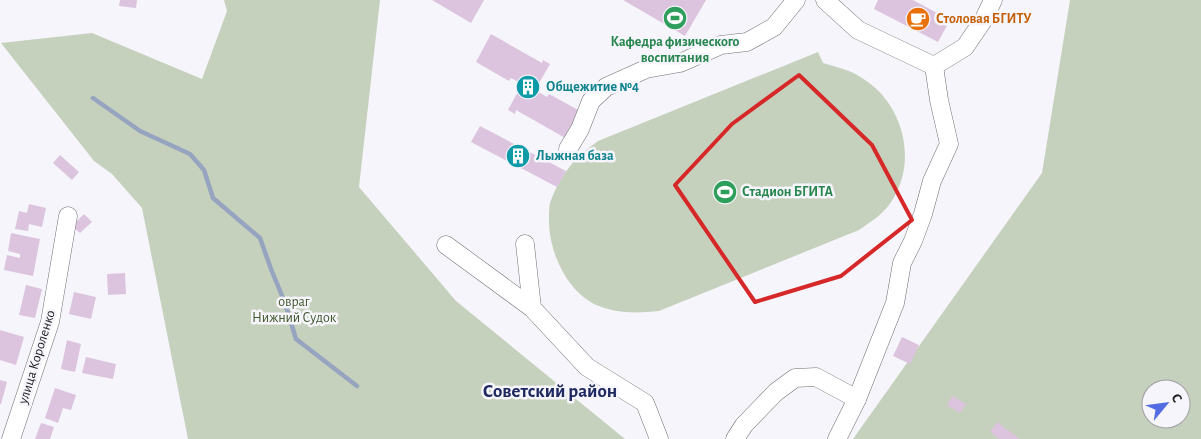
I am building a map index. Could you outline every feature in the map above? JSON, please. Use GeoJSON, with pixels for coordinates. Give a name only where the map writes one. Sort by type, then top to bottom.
{"type":"FeatureCollection","features":[{"type":"Feature","properties":{"kind":"street"},"geometry":{"type":"LineString","coordinates":[[568,149],[580,129],[591,101],[606,87],[646,70],[680,63],[721,45],[747,42],[774,27],[796,0]]}},
{"type":"Feature","properties":{"kind":"street"},"geometry":{"type":"LineString","coordinates":[[825,0],[858,30],[934,66]]}},
{"type":"Feature","properties":{"kind":"street"},"geometry":{"type":"LineString","coordinates":[[934,66],[964,47],[984,19],[993,0]]}},
{"type":"Feature","properties":{"kind":"street"},"geometry":{"type":"LineString","coordinates":[[837,439],[857,399],[895,303],[902,263],[913,241],[932,181],[949,144],[939,100],[934,66]]}},
{"type":"Feature","properties":{"kind":"street","name":"улица Короленко"},"geometry":{"type":"LineString","coordinates":[[11,439],[50,322],[68,216]]}},
{"type":"Feature","properties":{"kind":"street"},"geometry":{"type":"LineString","coordinates":[[525,244],[532,308]]}},
{"type":"Feature","properties":{"kind":"street"},"geometry":{"type":"LineString","coordinates":[[446,245],[532,308],[587,368],[645,403],[658,439]]}},
{"type":"Feature","properties":{"kind":"street"},"geometry":{"type":"LineString","coordinates":[[735,439],[744,425],[776,392],[795,378],[816,377],[857,399]]}},
{"type":"Feature","properties":{"kind":"highlighted area"},"geometry":{"type":"Polygon","coordinates":[[[799,75],[872,145],[912,220],[841,276],[755,302],[675,185],[732,124],[799,75]]]}},
{"type":"Feature","properties":{"kind":"green space","name":"овраг Нижний Судок"},"geometry":{"type":"Polygon","coordinates":[[[224,0],[380,0],[359,187],[456,301],[625,439],[188,439],[142,208],[112,174],[94,161],[1,43],[92,33],[202,79],[227,11],[224,0]]]}},
{"type":"Feature","properties":{"kind":"green space"},"geometry":{"type":"Polygon","coordinates":[[[1070,0],[1201,0],[1201,439],[853,439],[1042,173],[1070,0]]]}},
{"type":"Feature","properties":{"kind":"green space"},"geometry":{"type":"Polygon","coordinates":[[[818,52],[823,63],[853,73],[876,88],[896,116],[902,132],[905,149],[904,166],[900,183],[893,199],[882,213],[859,230],[659,311],[622,312],[599,306],[578,292],[562,270],[556,257],[552,244],[549,216],[550,203],[555,191],[565,173],[578,157],[598,141],[818,52]]]}},
{"type":"Feature","properties":{"kind":"building"},"geometry":{"type":"Polygon","coordinates":[[[120,0],[137,0],[136,8],[119,6],[120,0]]]}},
{"type":"Feature","properties":{"kind":"building"},"geometry":{"type":"Polygon","coordinates":[[[432,0],[484,0],[471,23],[432,0]]]}},
{"type":"Feature","properties":{"kind":"building","name":"Кафедра физического воспитания"},"geometry":{"type":"Polygon","coordinates":[[[623,0],[706,0],[685,36],[623,0]]]}},
{"type":"Feature","properties":{"kind":"building"},"geometry":{"type":"Polygon","coordinates":[[[878,0],[913,0],[950,20],[938,42],[874,9],[878,0]]]}},
{"type":"Feature","properties":{"kind":"building","name":"Общежитие №4"},"geometry":{"type":"Polygon","coordinates":[[[491,34],[542,63],[543,60],[550,64],[535,90],[547,97],[549,94],[582,112],[567,139],[516,110],[515,114],[508,110],[522,84],[511,78],[509,81],[476,62],[491,34]]]}},
{"type":"Feature","properties":{"kind":"building","name":"Лыжная база"},"geometry":{"type":"Polygon","coordinates":[[[480,126],[566,171],[557,187],[471,142],[480,126]]]}},
{"type":"Feature","properties":{"kind":"building"},"geometry":{"type":"Polygon","coordinates":[[[60,155],[79,172],[72,180],[53,163],[60,155]]]}},
{"type":"Feature","properties":{"kind":"building"},"geometry":{"type":"Polygon","coordinates":[[[29,204],[46,208],[42,227],[29,224],[28,231],[15,229],[19,211],[27,213],[29,204]]]}},
{"type":"Feature","properties":{"kind":"building"},"geometry":{"type":"Polygon","coordinates":[[[84,214],[92,222],[80,233],[72,226],[84,214]]]}},
{"type":"Feature","properties":{"kind":"building"},"geometry":{"type":"Polygon","coordinates":[[[11,233],[40,239],[33,276],[4,270],[7,255],[20,258],[20,254],[8,251],[11,233]]]}},
{"type":"Feature","properties":{"kind":"building"},"geometry":{"type":"Polygon","coordinates":[[[125,273],[126,294],[108,295],[107,274],[125,273]]]}},
{"type":"Feature","properties":{"kind":"building"},"geometry":{"type":"Polygon","coordinates":[[[26,285],[42,289],[35,318],[19,315],[26,285]]]}},
{"type":"Feature","properties":{"kind":"building"},"geometry":{"type":"Polygon","coordinates":[[[74,292],[96,297],[91,319],[69,314],[74,292]]]}},
{"type":"Feature","properties":{"kind":"building"},"geometry":{"type":"Polygon","coordinates":[[[0,330],[24,337],[16,365],[0,360],[0,330]]]}},
{"type":"Feature","properties":{"kind":"building"},"geometry":{"type":"Polygon","coordinates":[[[902,337],[919,345],[910,364],[893,356],[902,337]]]}},
{"type":"Feature","properties":{"kind":"building"},"geometry":{"type":"Polygon","coordinates":[[[67,340],[81,344],[75,372],[61,369],[67,340]]]}},
{"type":"Feature","properties":{"kind":"building"},"geometry":{"type":"Polygon","coordinates":[[[86,357],[116,364],[113,379],[82,373],[86,357]]]}},
{"type":"Feature","properties":{"kind":"building"},"geometry":{"type":"Polygon","coordinates":[[[0,380],[7,382],[1,404],[0,404],[0,380]]]}},
{"type":"Feature","properties":{"kind":"building"},"geometry":{"type":"Polygon","coordinates":[[[55,388],[76,395],[71,410],[63,408],[58,423],[45,418],[55,388]]]}},
{"type":"Feature","properties":{"kind":"building"},"geometry":{"type":"Polygon","coordinates":[[[952,396],[966,404],[960,413],[947,405],[952,396]]]}},
{"type":"Feature","properties":{"kind":"building"},"geometry":{"type":"Polygon","coordinates":[[[997,422],[1020,439],[999,439],[990,432],[997,422]]]}},
{"type":"Feature","properties":{"kind":"building"},"geometry":{"type":"Polygon","coordinates":[[[41,423],[54,427],[50,439],[35,439],[41,423]]]}},
{"type":"Feature","properties":{"kind":"waterway"},"geometry":{"type":"LineString","coordinates":[[93,98],[140,131],[190,154],[204,170],[213,198],[260,238],[285,303],[296,339],[357,386]]}},
{"type":"Feature","properties":{"kind":"place","name":"Кафедра физического воспитания"},"geometry":{"type":"Point","coordinates":[675,18]}},
{"type":"Feature","properties":{"kind":"place","name":"Столовая БГИТУ"},"geometry":{"type":"Point","coordinates":[918,19]}},
{"type":"Feature","properties":{"kind":"place","name":"Общежитие №4"},"geometry":{"type":"Point","coordinates":[528,87]}},
{"type":"Feature","properties":{"kind":"place","name":"Лыжная база"},"geometry":{"type":"Point","coordinates":[518,156]}},
{"type":"Feature","properties":{"kind":"place","name":"Стадион БГИТА"},"geometry":{"type":"Point","coordinates":[725,192]}},
{"type":"Feature","properties":{"kind":"district","name":"Советский район"},"geometry":{"type":"Point","coordinates":[550,391]}}]}
